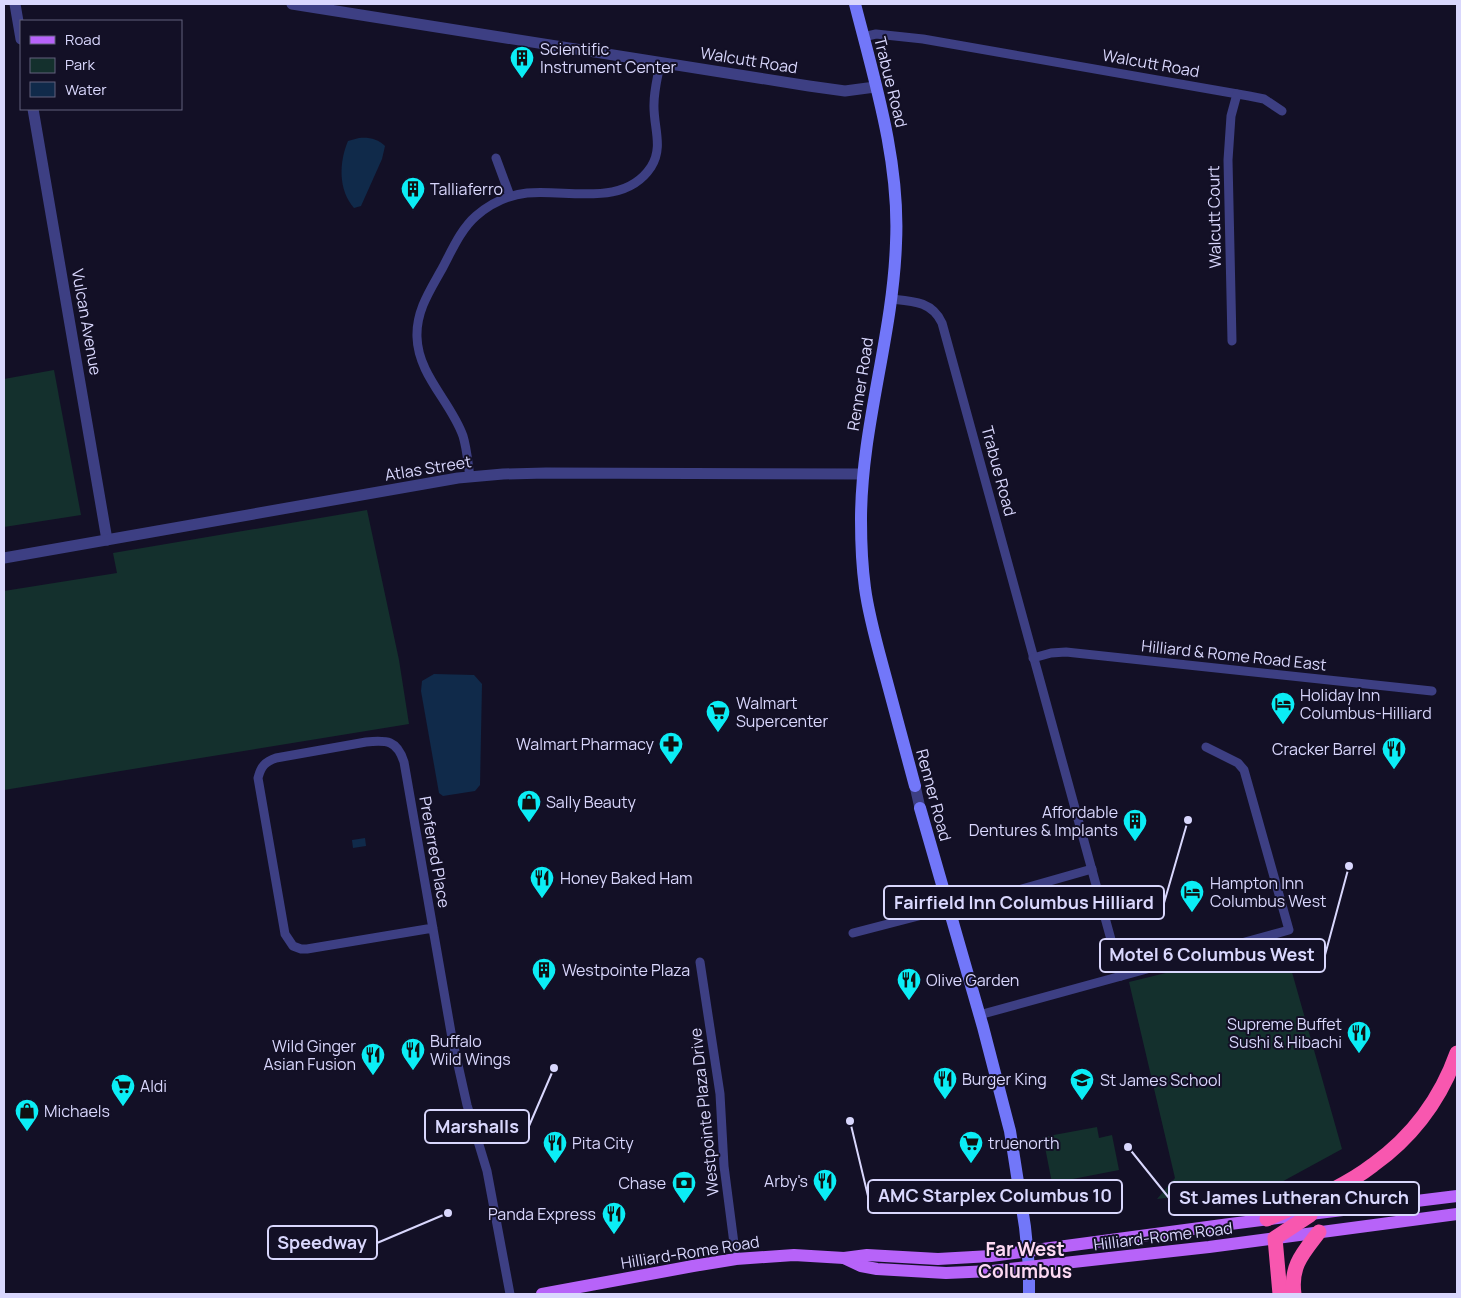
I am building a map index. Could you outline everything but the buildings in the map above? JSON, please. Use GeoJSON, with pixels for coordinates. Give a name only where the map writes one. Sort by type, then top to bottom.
{"type":"FeatureCollection","features":[{"type":"Feature","properties":{"kind":"highway"},"geometry":{"type":"LineString","coordinates":[[1267,1219],[1346,1182],[1390,1152],[1407,1136],[1431,1106],[1457,1054]]}},
{"type":"Feature","properties":{"kind":"highway"},"geometry":{"type":"LineString","coordinates":[[1280,1294],[1275,1238],[1310,1215]]}},
{"type":"Feature","properties":{"kind":"highway"},"geometry":{"type":"LineString","coordinates":[[1294,1294],[1293,1276],[1296,1264],[1319,1232]]}},
{"type":"Feature","properties":{"kind":"main road","name":"Trabue Road"},"geometry":{"type":"LineString","coordinates":[[855,4],[887,131],[896,199],[896,242],[891,299]]}},
{"type":"Feature","properties":{"kind":"main road","name":"Renner Road"},"geometry":{"type":"LineString","coordinates":[[891,299],[863,474],[861,520],[865,590],[875,636],[915,786]]}},
{"type":"Feature","properties":{"kind":"main road","name":"Renner Road"},"geometry":{"type":"LineString","coordinates":[[920,808],[1010,1131],[1029,1267],[1029,1294]]}},
{"type":"Feature","properties":{"kind":"main road","name":"Hilliard-Rome Road"},"geometry":{"type":"LineString","coordinates":[[542,1294],[736,1259],[794,1255],[844,1258],[867,1255],[938,1260],[991,1256],[1267,1219],[1455,1197]]}},
{"type":"Feature","properties":{"kind":"main road","name":"Hilliard-Rome Road"},"geometry":{"type":"LineString","coordinates":[[844,1258],[862,1266],[898,1270],[946,1273],[992,1271],[1200,1248],[1456,1214]]}},
{"type":"Feature","properties":{"kind":"street"},"geometry":{"type":"LineString","coordinates":[[15,4],[20,33]]}},
{"type":"Feature","properties":{"kind":"street","name":"Walcutt Road"},"geometry":{"type":"LineString","coordinates":[[292,4],[845,91],[876,87]]}},
{"type":"Feature","properties":{"kind":"street","name":"Walcutt Road"},"geometry":{"type":"LineString","coordinates":[[863,36],[876,34],[924,39],[1237,94],[1264,99],[1282,111]]}},
{"type":"Feature","properties":{"kind":"street"},"geometry":{"type":"LineString","coordinates":[[470,477],[462,435],[427,372],[420,355],[417,338],[418,320],[423,302],[462,233],[475,217],[496,202],[510,196],[528,193],[612,192],[628,188],[641,178],[652,165],[657,154],[658,136],[654,105],[660,63]]}},
{"type":"Feature","properties":{"kind":"street","name":"Walcutt Court"},"geometry":{"type":"LineString","coordinates":[[1232,341],[1228,160],[1231,116],[1237,94]]}},
{"type":"Feature","properties":{"kind":"street","name":"Vulcan Avenue"},"geometry":{"type":"LineString","coordinates":[[33,110],[107,540]]}},
{"type":"Feature","properties":{"kind":"street"},"geometry":{"type":"LineString","coordinates":[[496,158],[510,196]]}},
{"type":"Feature","properties":{"kind":"street","name":"Trabue Road"},"geometry":{"type":"LineString","coordinates":[[891,299],[925,304],[938,314],[942,322],[1121,976]]}},
{"type":"Feature","properties":{"kind":"street","name":"Atlas Street"},"geometry":{"type":"LineString","coordinates":[[4,558],[470,477],[546,473],[863,474]]}},
{"type":"Feature","properties":{"kind":"street","name":"Hilliard & Rome Road East"},"geometry":{"type":"LineString","coordinates":[[1033,658],[1050,653],[1066,652],[1432,692]]}},
{"type":"Feature","properties":{"kind":"street","name":"Preferred Place"},"geometry":{"type":"LineString","coordinates":[[380,740],[392,743],[400,750],[404,762],[433,928],[307,949],[294,946],[285,934],[271,859],[258,778],[261,767],[267,761],[276,758],[380,740]]}},
{"type":"Feature","properties":{"kind":"street"},"geometry":{"type":"LineString","coordinates":[[979,1016],[1289,930],[1244,770],[1238,763],[1206,747]]}},
{"type":"Feature","properties":{"kind":"street","name":"Renner Road"},"geometry":{"type":"LineString","coordinates":[[915,786],[920,808]]}},
{"type":"Feature","properties":{"kind":"street"},"geometry":{"type":"LineString","coordinates":[[853,933],[1092,869]]}},
{"type":"Feature","properties":{"kind":"street"},"geometry":{"type":"LineString","coordinates":[[433,928],[463,1090],[487,1171],[510,1294]]}},
{"type":"Feature","properties":{"kind":"street","name":"Westpointe Plaza Drive"},"geometry":{"type":"LineString","coordinates":[[700,962],[718,1086],[724,1166],[736,1259]]}},
{"type":"Feature","properties":{"kind":"green space"},"geometry":{"type":"Polygon","coordinates":[[[54,370],[81,515],[4,527],[4,379],[54,370]]]}},
{"type":"Feature","properties":{"kind":"green space"},"geometry":{"type":"Polygon","coordinates":[[[367,510],[399,660],[409,724],[4,790],[4,591],[117,573],[113,553],[367,510]]]}},
{"type":"Feature","properties":{"kind":"green space"},"geometry":{"type":"Polygon","coordinates":[[[1284,944],[1342,1149],[1276,1185],[1157,1199],[1175,1178],[1129,982],[1284,944]]]}},
{"type":"Feature","properties":{"kind":"green space"},"geometry":{"type":"Polygon","coordinates":[[[1097,1127],[1099,1138],[1112,1135],[1119,1170],[1052,1183],[1043,1137],[1097,1127]]]}},
{"type":"Feature","properties":{"kind":"water"},"geometry":{"type":"Polygon","coordinates":[[[359,138],[373,139],[385,146],[382,159],[361,206],[354,208],[345,193],[342,167],[348,141],[359,138]]]}},
{"type":"Feature","properties":{"kind":"water"},"geometry":{"type":"Polygon","coordinates":[[[434,674],[474,675],[482,684],[480,785],[475,791],[443,796],[439,793],[421,691],[422,681],[434,674]]]}},
{"type":"Feature","properties":{"kind":"water"},"geometry":{"type":"Polygon","coordinates":[[[365,838],[366,846],[353,848],[352,840],[365,838]]]}},
{"type":"Feature","properties":{"kind":"place","name":"Scientific Instrument Center"},"geometry":{"type":"Point","coordinates":[522,79]}},
{"type":"Feature","properties":{"kind":"place","name":"Talliaferro"},"geometry":{"type":"Point","coordinates":[413,210]}},
{"type":"Feature","properties":{"kind":"place","name":"Holiday Inn Columbus-Hilliard"},"geometry":{"type":"Point","coordinates":[1283,725]}},
{"type":"Feature","properties":{"kind":"place","name":"Walmart Supercenter"},"geometry":{"type":"Point","coordinates":[718,733]}},
{"type":"Feature","properties":{"kind":"place","name":"Walmart Pharmacy"},"geometry":{"type":"Point","coordinates":[671,765]}},
{"type":"Feature","properties":{"kind":"place","name":"Cracker Barrel"},"geometry":{"type":"Point","coordinates":[1394,770]}},
{"type":"Feature","properties":{"kind":"place","name":"Fairfield Inn Columbus Hilliard"},"geometry":{"type":"Point","coordinates":[1188,820]}},
{"type":"Feature","properties":{"kind":"place","name":"Sally Beauty"},"geometry":{"type":"Point","coordinates":[529,823]}},
{"type":"Feature","properties":{"kind":"place","name":"Affordable Dentures & Implants"},"geometry":{"type":"Point","coordinates":[1135,842]}},
{"type":"Feature","properties":{"kind":"place","name":"Motel 6 Columbus West"},"geometry":{"type":"Point","coordinates":[1349,866]}},
{"type":"Feature","properties":{"kind":"place","name":"Honey Baked Ham"},"geometry":{"type":"Point","coordinates":[542,899]}},
{"type":"Feature","properties":{"kind":"place","name":"Hampton Inn Columbus West"},"geometry":{"type":"Point","coordinates":[1192,913]}},
{"type":"Feature","properties":{"kind":"place","name":"Westpointe Plaza"},"geometry":{"type":"Point","coordinates":[544,991]}},
{"type":"Feature","properties":{"kind":"place","name":"Olive Garden"},"geometry":{"type":"Point","coordinates":[909,1001]}},
{"type":"Feature","properties":{"kind":"place","name":"Supreme Buffet Sushi & Hibachi"},"geometry":{"type":"Point","coordinates":[1359,1054]}},
{"type":"Feature","properties":{"kind":"place","name":"Marshalls"},"geometry":{"type":"Point","coordinates":[554,1068]}},
{"type":"Feature","properties":{"kind":"place","name":"Buffalo Wild Wings"},"geometry":{"type":"Point","coordinates":[413,1071]}},
{"type":"Feature","properties":{"kind":"place","name":"Wild Ginger Asian Fusion"},"geometry":{"type":"Point","coordinates":[373,1076]}},
{"type":"Feature","properties":{"kind":"place","name":"Burger King"},"geometry":{"type":"Point","coordinates":[945,1100]}},
{"type":"Feature","properties":{"kind":"place","name":"St James School"},"geometry":{"type":"Point","coordinates":[1082,1101]}},
{"type":"Feature","properties":{"kind":"place","name":"Aldi"},"geometry":{"type":"Point","coordinates":[123,1107]}},
{"type":"Feature","properties":{"kind":"place","name":"AMC Starplex Columbus 10"},"geometry":{"type":"Point","coordinates":[850,1121]}},
{"type":"Feature","properties":{"kind":"place","name":"Michaels"},"geometry":{"type":"Point","coordinates":[27,1132]}},
{"type":"Feature","properties":{"kind":"place","name":"St James Lutheran Church"},"geometry":{"type":"Point","coordinates":[1128,1147]}},
{"type":"Feature","properties":{"kind":"place","name":"Pita City"},"geometry":{"type":"Point","coordinates":[555,1164]}},
{"type":"Feature","properties":{"kind":"place","name":"truenorth"},"geometry":{"type":"Point","coordinates":[971,1164]}},
{"type":"Feature","properties":{"kind":"place","name":"Arby's"},"geometry":{"type":"Point","coordinates":[825,1202]}},
{"type":"Feature","properties":{"kind":"place","name":"Chase"},"geometry":{"type":"Point","coordinates":[684,1204]}},
{"type":"Feature","properties":{"kind":"place","name":"Speedway"},"geometry":{"type":"Point","coordinates":[448,1213]}},
{"type":"Feature","properties":{"kind":"place","name":"Panda Express"},"geometry":{"type":"Point","coordinates":[614,1235]}},
{"type":"Feature","properties":{"kind":"district","name":"Far West Columbus"},"geometry":{"type":"Point","coordinates":[1025,1260]}}]}
